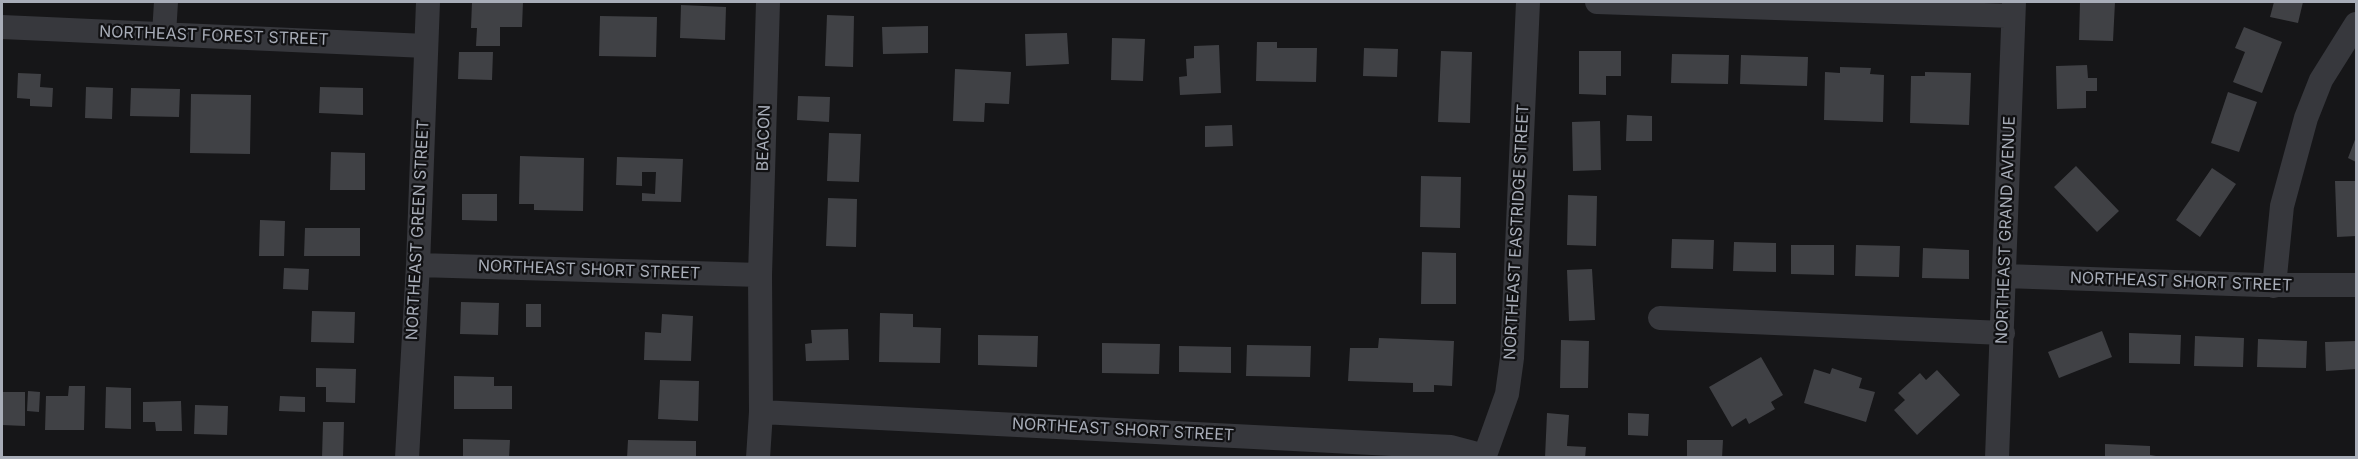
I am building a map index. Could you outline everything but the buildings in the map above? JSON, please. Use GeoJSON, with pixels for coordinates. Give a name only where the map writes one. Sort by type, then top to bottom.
{"type":"FeatureCollection","features":[{"type":"Feature","properties":{"kind":"street"},"geometry":{"type":"LineString","coordinates":[[164,34],[166,2]]}},
{"type":"Feature","properties":{"kind":"street","name":"NORTHEAST GREEN STREET"},"geometry":{"type":"LineString","coordinates":[[407,458],[418,265],[428,2]]}},
{"type":"Feature","properties":{"kind":"street","name":"BEACON"},"geometry":{"type":"LineString","coordinates":[[758,458],[761,412],[760,275],[768,2]]}},
{"type":"Feature","properties":{"kind":"street","name":"NORTHEAST EASTRIDGE STREET"},"geometry":{"type":"LineString","coordinates":[[1484,457],[1507,394],[1512,358],[1528,2]]}},
{"type":"Feature","properties":{"kind":"street"},"geometry":{"type":"LineString","coordinates":[[1598,2],[2013,9]]}},
{"type":"Feature","properties":{"kind":"street","name":"NORTHEAST GRAND AVENUE"},"geometry":{"type":"LineString","coordinates":[[1997,458],[2013,9]]}},
{"type":"Feature","properties":{"kind":"street"},"geometry":{"type":"LineString","coordinates":[[2274,286],[2282,206],[2306,117],[2321,80],[2356,24]]}},
{"type":"Feature","properties":{"kind":"street","name":"NORTHEAST FOREST STREET"},"geometry":{"type":"LineString","coordinates":[[2,27],[426,46]]}},
{"type":"Feature","properties":{"kind":"street","name":"NORTHEAST SHORT STREET"},"geometry":{"type":"LineString","coordinates":[[418,265],[760,275]]}},
{"type":"Feature","properties":{"kind":"street","name":"NORTHEAST SHORT STREET"},"geometry":{"type":"LineString","coordinates":[[2005,276],[2274,286],[2356,285]]}},
{"type":"Feature","properties":{"kind":"street"},"geometry":{"type":"LineString","coordinates":[[1659,318],[2003,333]]}},
{"type":"Feature","properties":{"kind":"street","name":"NORTHEAST SHORT STREET"},"geometry":{"type":"LineString","coordinates":[[761,412],[1451,447],[1484,457]]}}]}
